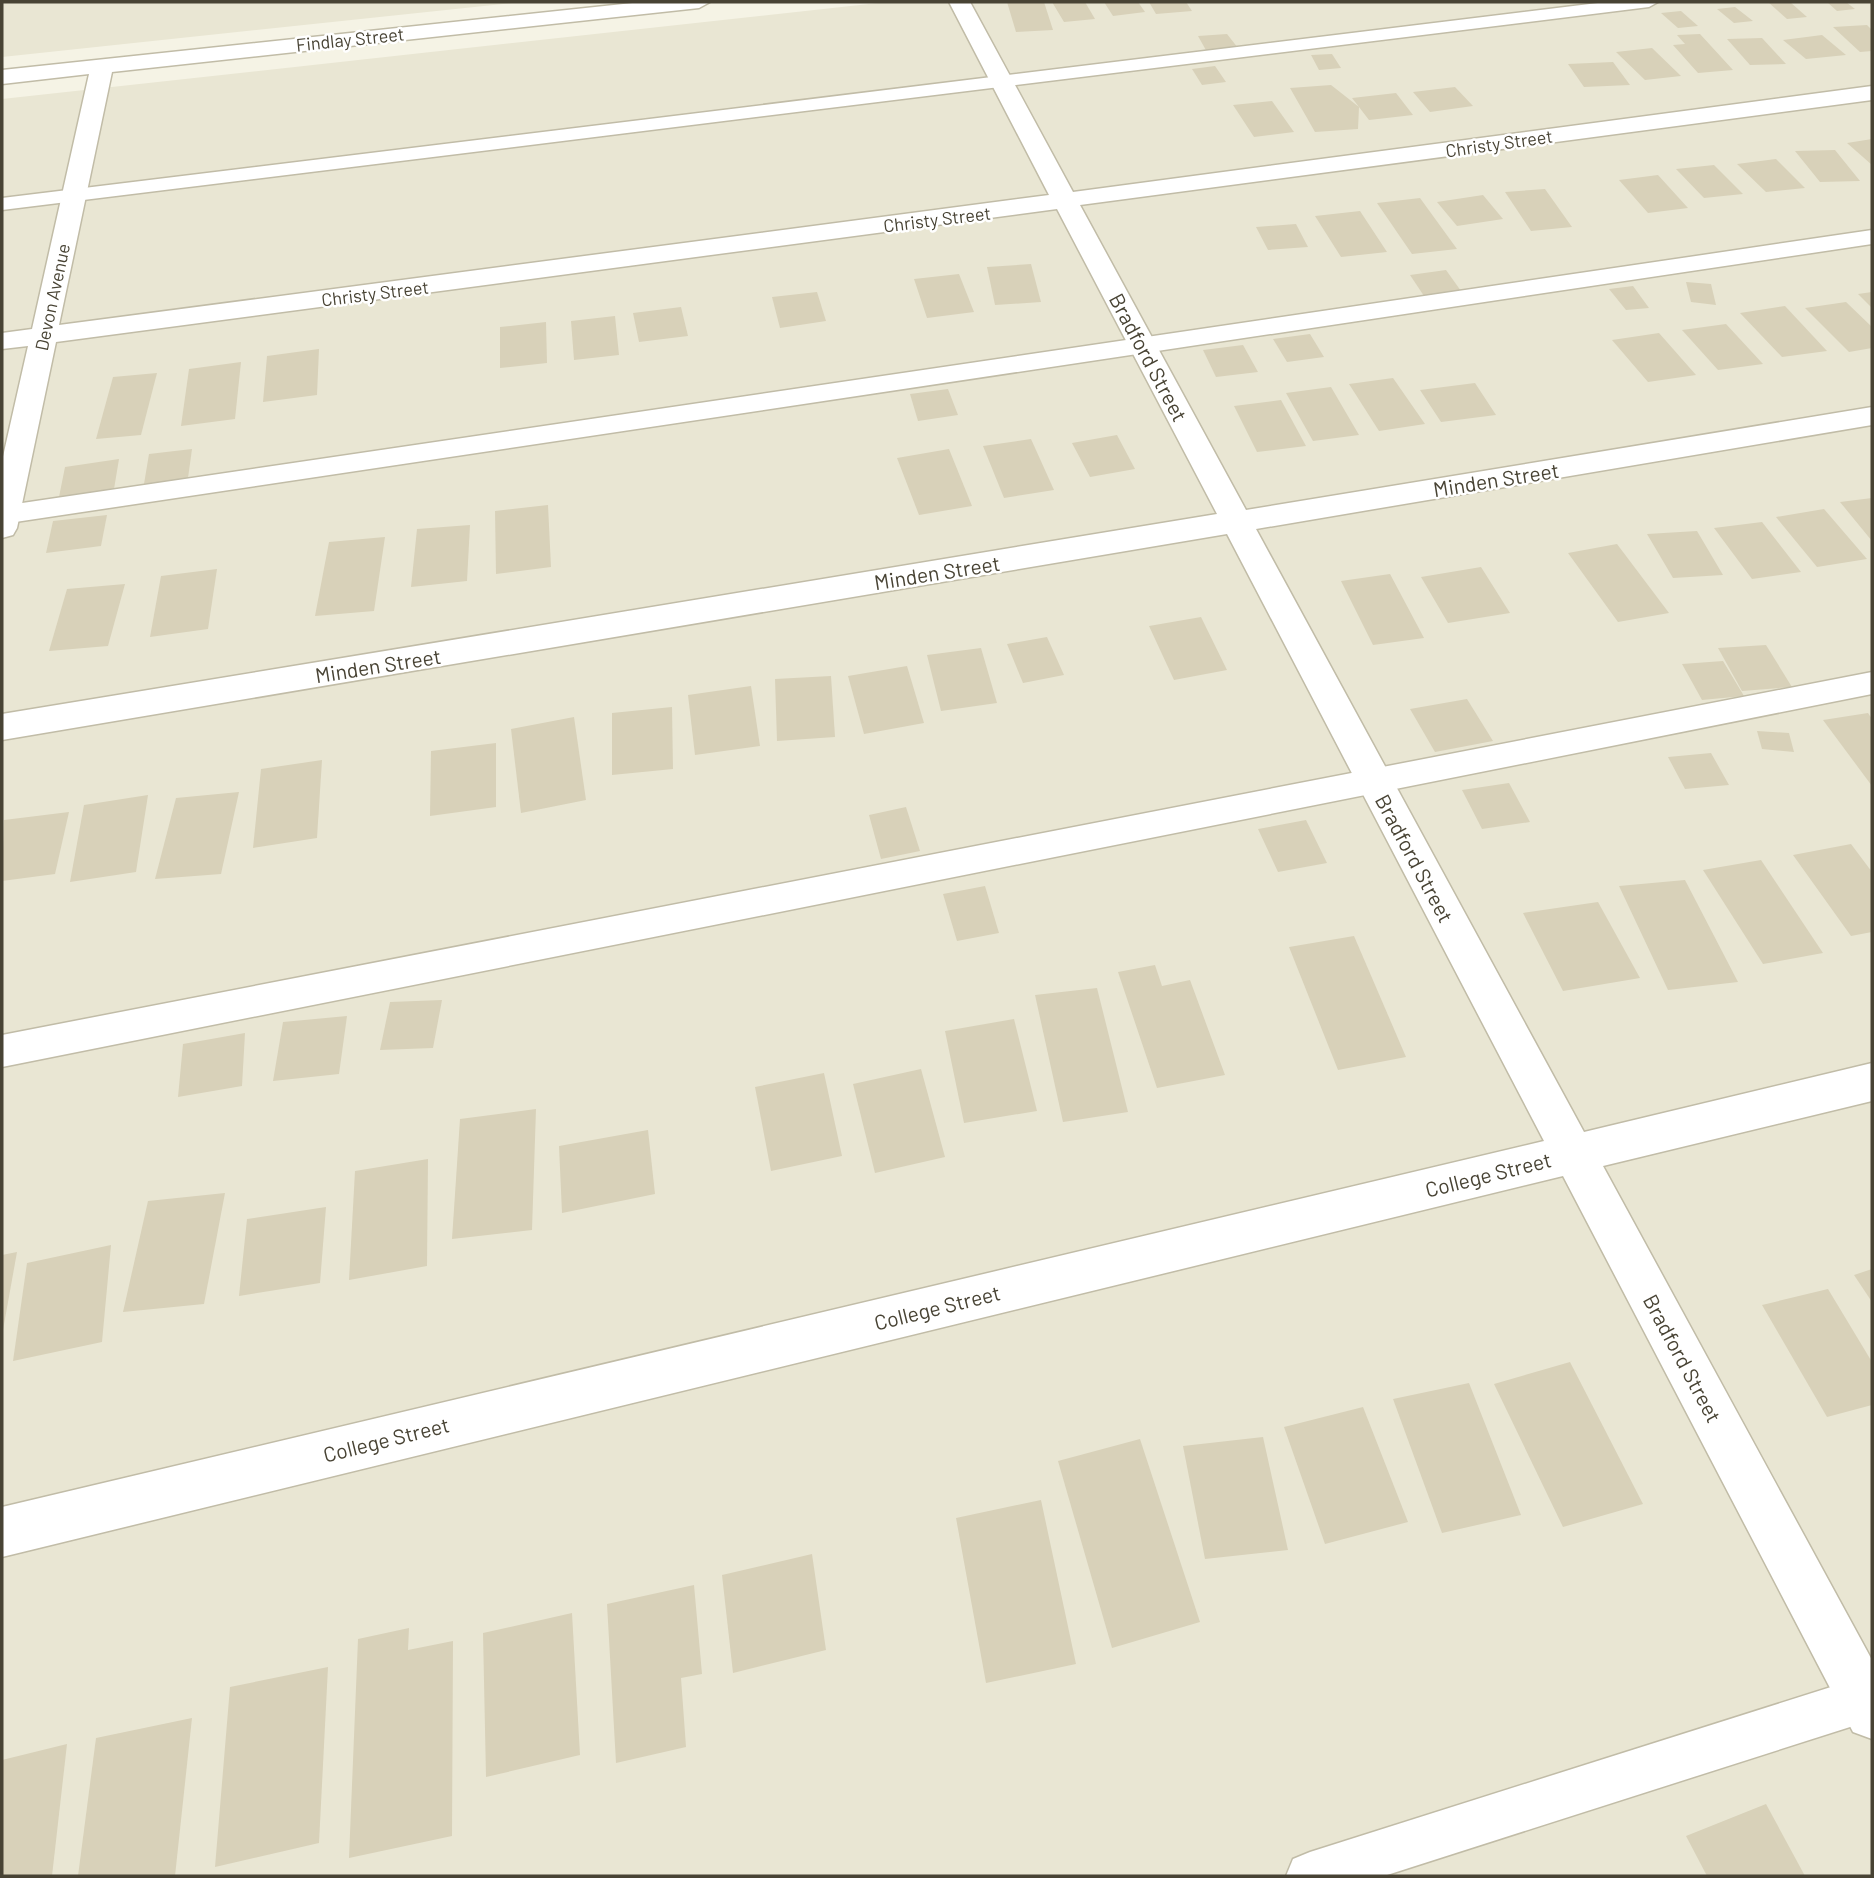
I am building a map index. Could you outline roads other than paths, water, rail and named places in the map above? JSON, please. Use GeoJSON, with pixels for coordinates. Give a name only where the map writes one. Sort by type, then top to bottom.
{"type":"FeatureCollection","features":[{"type":"Feature","properties":{"kind":"street","name":"Findlay Street"},"geometry":{"type":"LineString","coordinates":[[2,77],[699,2]]}},
{"type":"Feature","properties":{"kind":"street","name":"Bradford Street"},"geometry":{"type":"LineString","coordinates":[[960,2],[1573,1153],[1870,1703]]}},
{"type":"Feature","properties":{"kind":"street","name":"Devon Avenue"},"geometry":{"type":"LineString","coordinates":[[3,519],[102,66]]}},
{"type":"Feature","properties":{"kind":"street","name":"Christy Street"},"geometry":{"type":"LineString","coordinates":[[2,341],[1872,93]]}},
{"type":"Feature","properties":{"kind":"street","name":"Minden Street"},"geometry":{"type":"LineString","coordinates":[[2,727],[1872,416]]}},
{"type":"Feature","properties":{"kind":"street","name":"College Street"},"geometry":{"type":"LineString","coordinates":[[2,1532],[1872,1082]]}},
{"type":"Feature","properties":{"kind":"lane"},"geometry":{"type":"LineString","coordinates":[[2,204],[1000,79],[1649,2]]}},
{"type":"Feature","properties":{"kind":"lane"},"geometry":{"type":"LineString","coordinates":[[3,519],[1142,344],[1872,237]]}},
{"type":"Feature","properties":{"kind":"lane"},"geometry":{"type":"LineString","coordinates":[[2,1051],[1872,683]]}},
{"type":"Feature","properties":{"kind":"lane"},"geometry":{"type":"LineString","coordinates":[[1310,1876],[1870,1703]]}}]}
